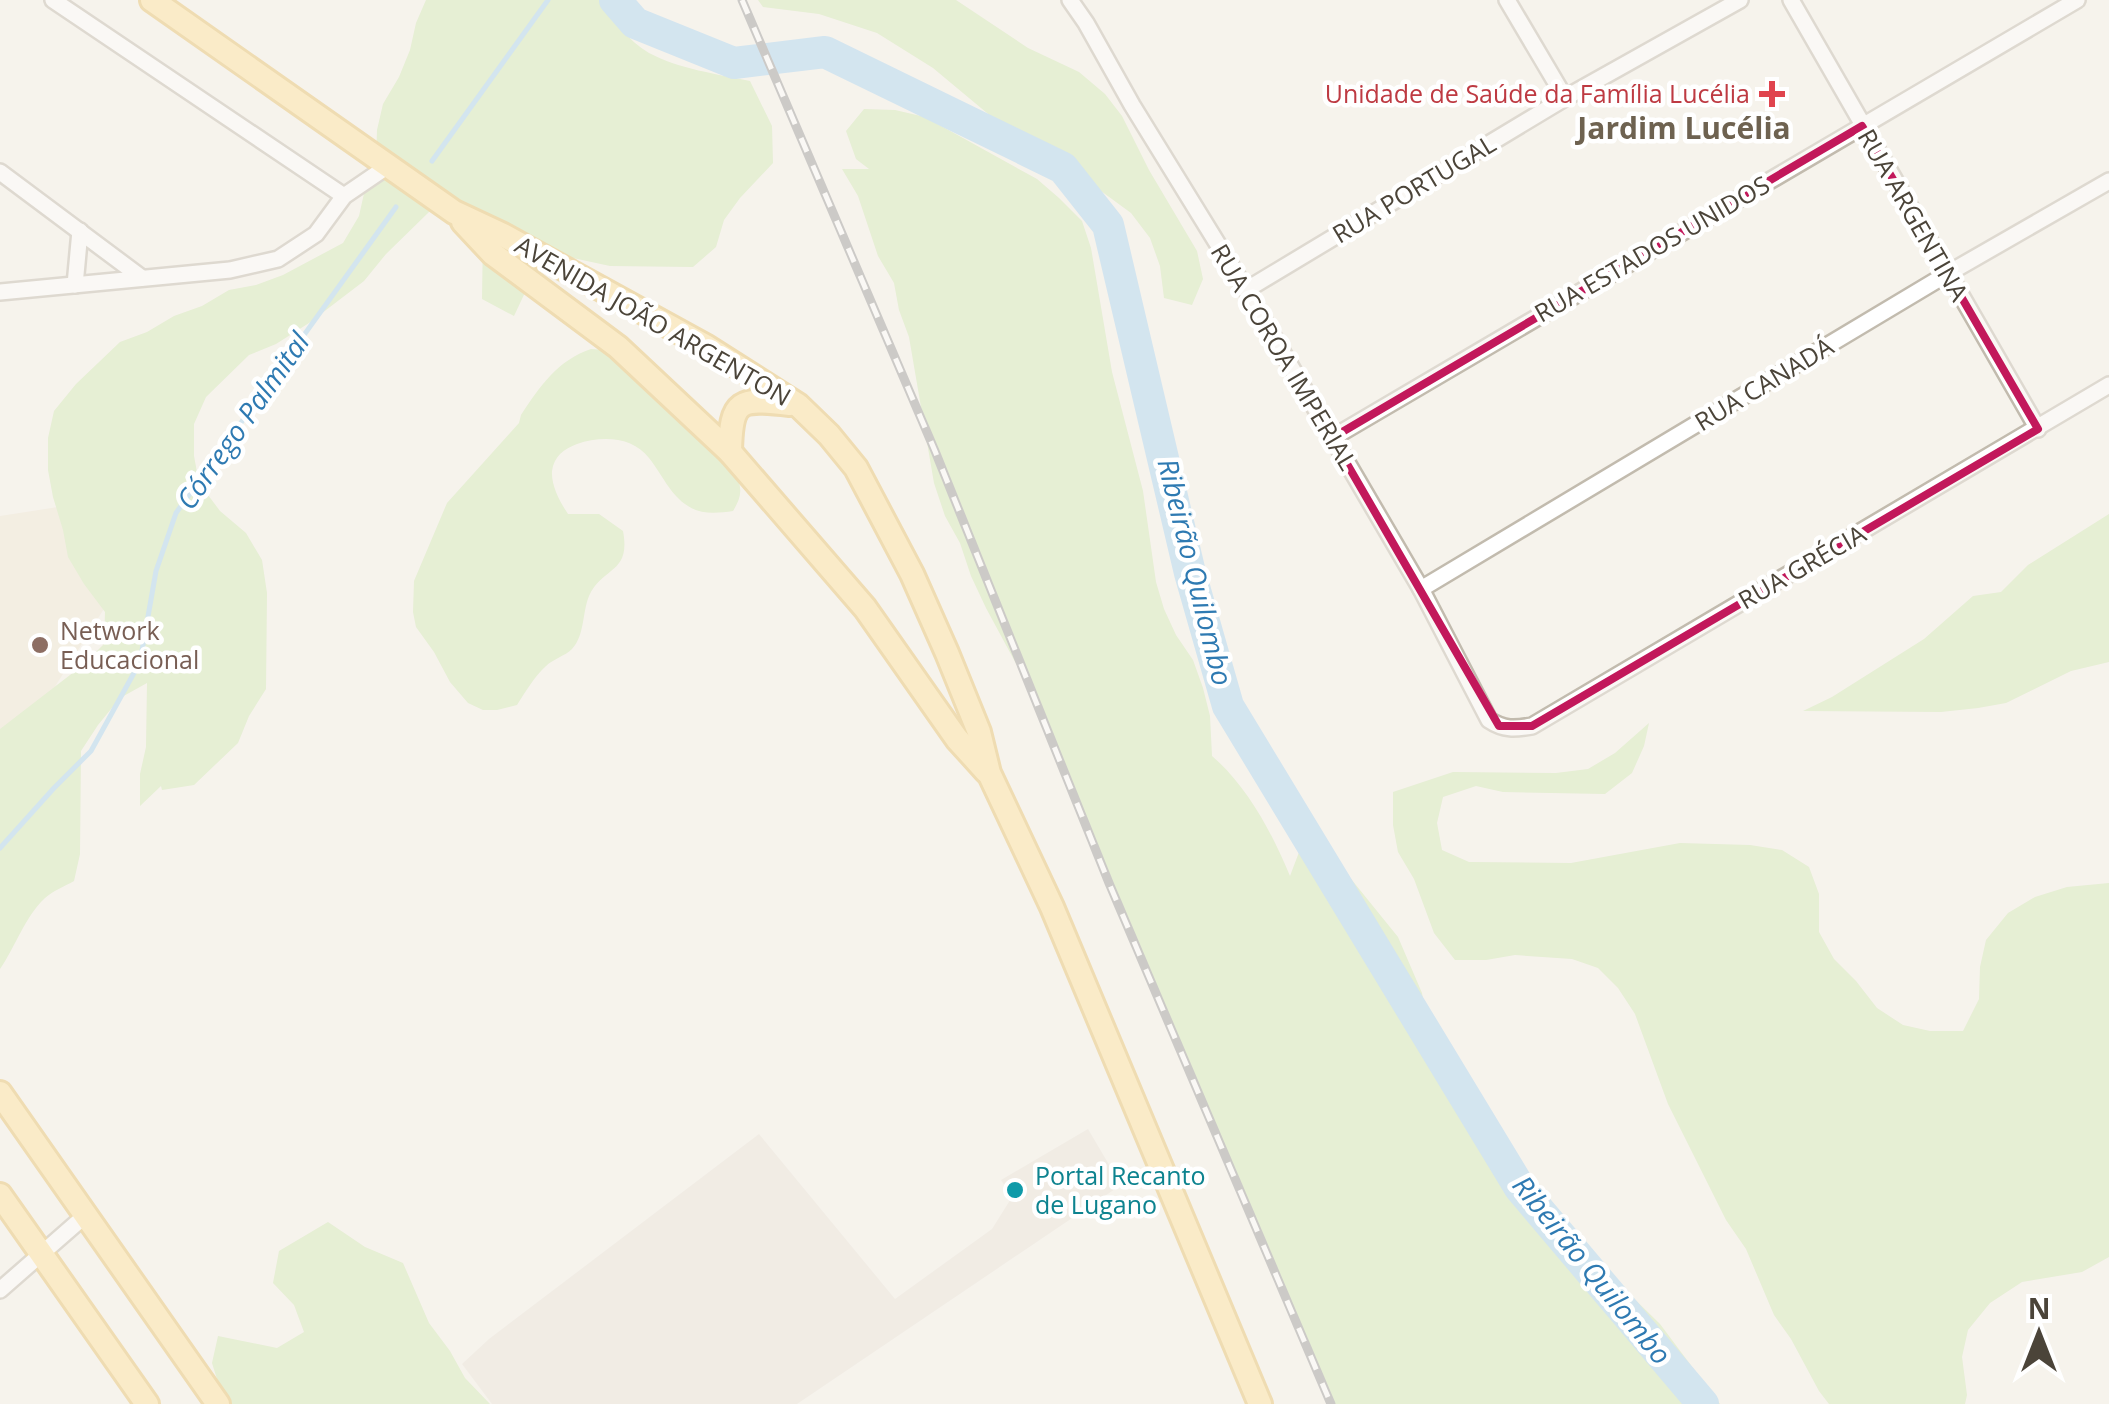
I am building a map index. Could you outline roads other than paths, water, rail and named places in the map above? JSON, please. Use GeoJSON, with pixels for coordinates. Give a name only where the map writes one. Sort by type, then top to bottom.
{"type":"FeatureCollection","features":[{"type":"Feature","properties":{"kind":"main road","name":"AVENIDA JOÃO ARGENTON"},"geometry":{"type":"LineString","coordinates":[[152,0],[454,212],[707,346],[798,405],[856,468],[912,574],[979,732],[989,773],[1052,906],[1260,1404]]}},
{"type":"Feature","properties":{"kind":"main road","name":"AVENIDA JOÃO ARGENTON"},"geometry":{"type":"LineString","coordinates":[[454,212],[493,254],[618,347],[730,452],[865,608],[958,740],[989,773]]}},
{"type":"Feature","properties":{"kind":"main road"},"geometry":{"type":"LineString","coordinates":[[730,452],[734,413],[742,404],[756,400],[798,405]]}},
{"type":"Feature","properties":{"kind":"main road"},"geometry":{"type":"LineString","coordinates":[[0,1093],[218,1404]]}},
{"type":"Feature","properties":{"kind":"main road"},"geometry":{"type":"LineString","coordinates":[[0,1195],[147,1404]]}},
{"type":"Feature","properties":{"kind":"street"},"geometry":{"type":"LineString","coordinates":[[53,0],[344,196]]}},
{"type":"Feature","properties":{"kind":"street"},"geometry":{"type":"LineString","coordinates":[[173,0],[184,24]]}},
{"type":"Feature","properties":{"kind":"street","name":"RUA COROA IMPERIAL"},"geometry":{"type":"LineString","coordinates":[[1070,0],[1421,588],[1490,720]]}},
{"type":"Feature","properties":{"kind":"street"},"geometry":{"type":"LineString","coordinates":[[1507,0],[1565,98]]}},
{"type":"Feature","properties":{"kind":"street","name":"RUA PORTUGAL"},"geometry":{"type":"LineString","coordinates":[[1246,290],[1565,98],[1740,0]]}},
{"type":"Feature","properties":{"kind":"street","name":"RUA ARGENTINA"},"geometry":{"type":"LineString","coordinates":[[1791,0],[2038,429]]}},
{"type":"Feature","properties":{"kind":"street","name":"RUA ESTADOS UNIDOS"},"geometry":{"type":"LineString","coordinates":[[1332,438],[2077,0]]}},
{"type":"Feature","properties":{"kind":"street"},"geometry":{"type":"LineString","coordinates":[[0,292],[230,270],[278,259],[316,234],[344,196],[388,166]]}},
{"type":"Feature","properties":{"kind":"street"},"geometry":{"type":"LineString","coordinates":[[0,172],[142,278]]}},
{"type":"Feature","properties":{"kind":"street","name":"RUA CANADÁ"},"geometry":{"type":"LineString","coordinates":[[1421,588],[2109,181]]}},
{"type":"Feature","properties":{"kind":"street"},"geometry":{"type":"LineString","coordinates":[[74,285],[80,231]]}},
{"type":"Feature","properties":{"kind":"street","name":"RUA GRÉCIA"},"geometry":{"type":"LineString","coordinates":[[1490,720],[1512,729],[1532,726],[2109,385]]}},
{"type":"Feature","properties":{"kind":"street"},"geometry":{"type":"LineString","coordinates":[[0,1290],[86,1214]]}},
{"type":"Feature","properties":{"kind":"waterway","name":"Córrego Palmital"},"geometry":{"type":"LineString","coordinates":[[432,161],[548,0]]}},
{"type":"Feature","properties":{"kind":"waterway","name":"Ribeirão Quilombo"},"geometry":{"type":"LineString","coordinates":[[615,0],[635,23],[734,63],[825,52],[1063,168],[1108,225],[1190,573],[1228,706],[1520,1188],[1703,1404]]}},
{"type":"Feature","properties":{"kind":"waterway","name":"Córrego Palmital"},"geometry":{"type":"LineString","coordinates":[[0,848],[91,751],[140,662],[156,571],[176,513],[396,207]]}},
{"type":"Feature","properties":{"kind":"railway"},"geometry":{"type":"LineString","coordinates":[[742,0],[935,451],[1109,883],[1331,1404]]}},
{"type":"Feature","properties":{"kind":"place","name":"Unidade de Saúde da Família Lucélia"},"geometry":{"type":"Point","coordinates":[1772,94]}},
{"type":"Feature","properties":{"kind":"place","name":"Network Educacional"},"geometry":{"type":"Point","coordinates":[40,645]}},
{"type":"Feature","properties":{"kind":"place","name":"Portal Recanto de Lugano"},"geometry":{"type":"Point","coordinates":[1015,1190]}},
{"type":"Feature","properties":{"kind":"district","name":"Jardim Lucélia"},"geometry":{"type":"Point","coordinates":[1684,129]}}]}
